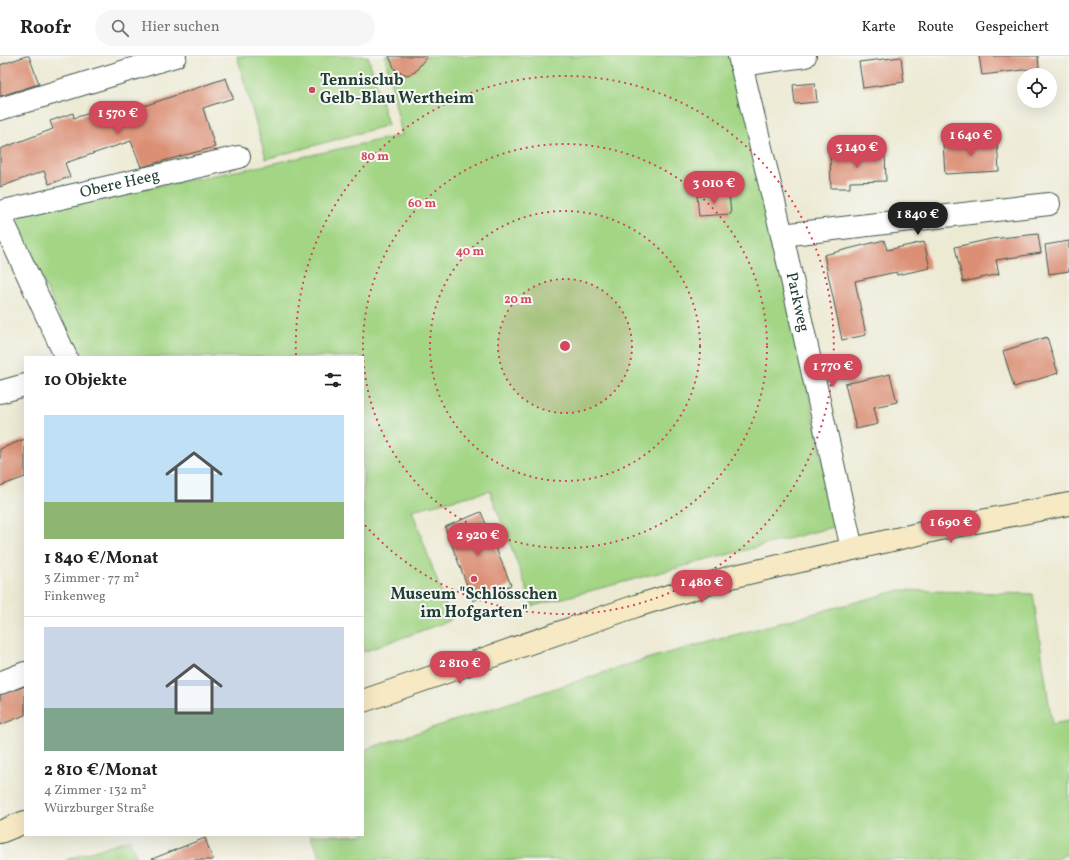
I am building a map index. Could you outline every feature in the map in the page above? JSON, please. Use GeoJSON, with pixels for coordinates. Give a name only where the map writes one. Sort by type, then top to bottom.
{"type":"FeatureCollection","features":[{"type":"Feature","properties":{"kind":"main road"},"geometry":{"type":"LineString","coordinates":[[364,701],[636,606],[731,577],[940,529],[1069,504]]}},
{"type":"Feature","properties":{"kind":"main road"},"geometry":{"type":"LineString","coordinates":[[0,832],[24,822]]}},
{"type":"Feature","properties":{"kind":"street"},"geometry":{"type":"LineString","coordinates":[[0,109],[175,56]]}},
{"type":"Feature","properties":{"kind":"street"},"geometry":{"type":"LineString","coordinates":[[740,60],[805,56]]}},
{"type":"Feature","properties":{"kind":"street","name":"Parkweg"},"geometry":{"type":"LineString","coordinates":[[740,60],[782,235],[852,549]]}},
{"type":"Feature","properties":{"kind":"street","name":"Obere Heeg"},"geometry":{"type":"LineString","coordinates":[[0,212],[239,157]]}},
{"type":"Feature","properties":{"kind":"street"},"geometry":{"type":"LineString","coordinates":[[782,235],[1049,204]]}},
{"type":"Feature","properties":{"kind":"street"},"geometry":{"type":"LineString","coordinates":[[0,215],[66,356]]}},
{"type":"Feature","properties":{"kind":"street"},"geometry":{"type":"LineString","coordinates":[[0,392],[24,385]]}},
{"type":"Feature","properties":{"kind":"street"},"geometry":{"type":"LineString","coordinates":[[0,682],[24,673]]}},
{"type":"Feature","properties":{"kind":"green space","name":"Tennisclub Gelb-Blau Wertheim"},"geometry":{"type":"Polygon","coordinates":[[[237,56],[368,56],[388,125],[266,159],[237,56]]]}},
{"type":"Feature","properties":{"kind":"green space"},"geometry":{"type":"Polygon","coordinates":[[[385,56],[739,56],[836,526],[533,606],[490,491],[412,510],[451,620],[364,652],[364,356],[79,356],[11,214],[257,167],[402,135],[385,56]]]}},
{"type":"Feature","properties":{"kind":"green space"},"geometry":{"type":"Polygon","coordinates":[[[900,590],[1033,594],[1052,724],[1069,721],[1069,853],[1055,860],[322,860],[310,836],[364,836],[364,750],[646,659],[900,590]]]}},
{"type":"Feature","properties":{"kind":"green space"},"geometry":{"type":"Polygon","coordinates":[[[130,839],[137,860],[66,860],[130,839]]]}},
{"type":"Feature","properties":{"kind":"building"},"geometry":{"type":"Polygon","coordinates":[[[29,56],[39,84],[0,96],[0,65],[29,56]]]}},
{"type":"Feature","properties":{"kind":"building"},"geometry":{"type":"Polygon","coordinates":[[[389,56],[427,56],[415,72],[407,75],[395,70],[389,56]]]}},
{"type":"Feature","properties":{"kind":"building"},"geometry":{"type":"Polygon","coordinates":[[[979,56],[1038,56],[1039,68],[1017,68],[1017,71],[982,75],[979,56]]]}},
{"type":"Feature","properties":{"kind":"building"},"geometry":{"type":"Polygon","coordinates":[[[901,57],[904,82],[863,88],[859,62],[901,57]]]}},
{"type":"Feature","properties":{"kind":"building"},"geometry":{"type":"Polygon","coordinates":[[[226,78],[233,98],[203,108],[215,147],[141,167],[131,141],[65,163],[70,177],[49,184],[44,171],[0,187],[0,149],[53,129],[50,121],[73,113],[74,118],[106,108],[109,118],[226,78]]]}},
{"type":"Feature","properties":{"kind":"building"},"geometry":{"type":"Polygon","coordinates":[[[815,83],[817,102],[795,104],[793,85],[815,83]]]}},
{"type":"Feature","properties":{"kind":"building"},"geometry":{"type":"Polygon","coordinates":[[[997,140],[999,171],[945,174],[943,143],[997,140]]]}},
{"type":"Feature","properties":{"kind":"building"},"geometry":{"type":"Polygon","coordinates":[[[885,153],[886,181],[850,182],[850,188],[831,188],[830,155],[885,153]]]}},
{"type":"Feature","properties":{"kind":"building"},"geometry":{"type":"Polygon","coordinates":[[[729,194],[731,214],[699,216],[697,196],[729,194]]]}},
{"type":"Feature","properties":{"kind":"building"},"geometry":{"type":"Polygon","coordinates":[[[1038,234],[1041,253],[996,260],[999,274],[963,282],[955,247],[991,239],[1038,234]]]}},
{"type":"Feature","properties":{"kind":"building"},"geometry":{"type":"Polygon","coordinates":[[[884,240],[887,250],[924,242],[930,268],[897,275],[896,272],[855,281],[866,335],[842,340],[824,255],[884,240]]]}},
{"type":"Feature","properties":{"kind":"building"},"geometry":{"type":"Polygon","coordinates":[[[1069,241],[1069,271],[1049,274],[1045,245],[1069,241]]]}},
{"type":"Feature","properties":{"kind":"building"},"geometry":{"type":"Polygon","coordinates":[[[1047,337],[1058,373],[1014,387],[1003,351],[1047,337]]]}},
{"type":"Feature","properties":{"kind":"building"},"geometry":{"type":"Polygon","coordinates":[[[890,374],[897,402],[874,407],[878,424],[856,429],[845,384],[890,374]]]}},
{"type":"Feature","properties":{"kind":"building"},"geometry":{"type":"Polygon","coordinates":[[[24,439],[24,477],[0,486],[0,449],[24,439]]]}},
{"type":"Feature","properties":{"kind":"building"},"geometry":{"type":"Polygon","coordinates":[[[481,512],[511,585],[473,601],[445,527],[481,512]]]}},
{"type":"Feature","properties":{"kind":"building"},"geometry":{"type":"Polygon","coordinates":[[[24,686],[24,715],[0,725],[0,695],[24,686]]]}},
{"type":"Feature","properties":{"kind":"building"},"geometry":{"type":"Polygon","coordinates":[[[205,838],[213,860],[152,859],[205,838]]]}},
{"type":"Feature","properties":{"kind":"place","name":"Tennisclub Gelb-Blau Wertheim"},"geometry":{"type":"Point","coordinates":[312,90]}},
{"type":"Feature","properties":{"kind":"place","name":"Museum \"Schlösschen im Hofgarten\""},"geometry":{"type":"Point","coordinates":[474,579]}}]}
